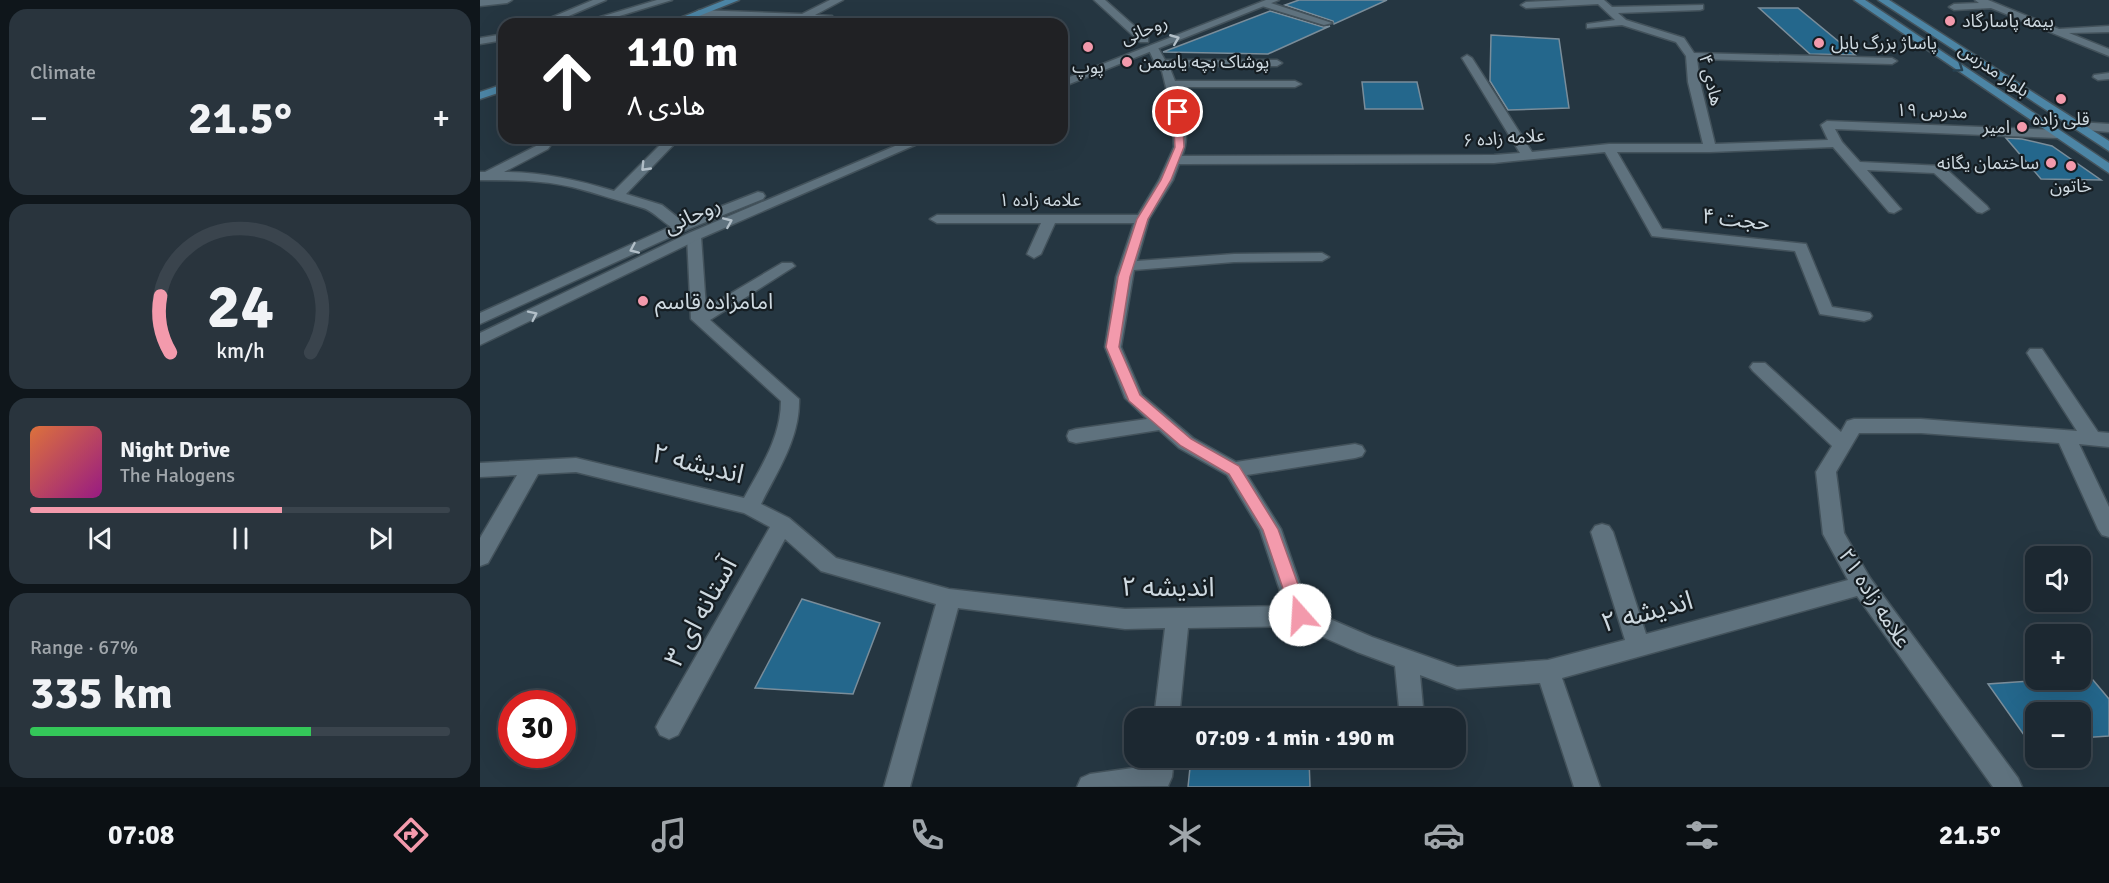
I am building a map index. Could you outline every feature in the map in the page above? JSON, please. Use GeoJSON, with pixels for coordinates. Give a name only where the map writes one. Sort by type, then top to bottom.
{"type":"FeatureCollection","features":[{"type":"Feature","properties":{"kind":"main road"},"geometry":{"type":"LineString","coordinates":[[686,18],[732,0]]}},
{"type":"Feature","properties":{"kind":"main road","name":"بلوار مدرس"},"geometry":{"type":"LineString","coordinates":[[1859,0],[2109,169]]}},
{"type":"Feature","properties":{"kind":"main road","name":"بلوار مدرس"},"geometry":{"type":"LineString","coordinates":[[1883,0],[2109,147]]}},
{"type":"Feature","properties":{"kind":"main road"},"geometry":{"type":"LineString","coordinates":[[480,96],[498,89]]}},
{"type":"Feature","properties":{"kind":"street"},"geometry":{"type":"LineString","coordinates":[[480,3],[507,0]]}},
{"type":"Feature","properties":{"kind":"street"},"geometry":{"type":"LineString","coordinates":[[556,18],[601,0]]}},
{"type":"Feature","properties":{"kind":"street"},"geometry":{"type":"LineString","coordinates":[[603,18],[667,0]]}},
{"type":"Feature","properties":{"kind":"street"},"geometry":{"type":"LineString","coordinates":[[804,16],[838,0]]}},
{"type":"Feature","properties":{"kind":"street"},"geometry":{"type":"LineString","coordinates":[[1099,0],[1149,44],[1167,71],[1178,112],[1180,147],[1142,219],[1127,266],[1113,347],[1134,398],[1186,443],[1234,470],[1270,529],[1300,615]]}},
{"type":"Feature","properties":{"kind":"street","name":"روحانی"},"geometry":{"type":"LineString","coordinates":[[1068,81],[1207,16],[1250,0]]}},
{"type":"Feature","properties":{"kind":"street"},"geometry":{"type":"LineString","coordinates":[[1980,0],[2109,53]]}},
{"type":"Feature","properties":{"kind":"street"},"geometry":{"type":"LineString","coordinates":[[1526,5],[1600,1]]}},
{"type":"Feature","properties":{"kind":"street","name":"هادی ۴"},"geometry":{"type":"LineString","coordinates":[[1600,1],[1623,22],[1680,40],[1691,56],[1710,148]]}},
{"type":"Feature","properties":{"kind":"street"},"geometry":{"type":"LineString","coordinates":[[1270,2],[1327,23]]}},
{"type":"Feature","properties":{"kind":"street","name":"روحانی"},"geometry":{"type":"LineString","coordinates":[[1068,71],[1221,21],[1270,2]]}},
{"type":"Feature","properties":{"kind":"street"},"geometry":{"type":"LineString","coordinates":[[1954,7],[1993,5]]}},
{"type":"Feature","properties":{"kind":"street"},"geometry":{"type":"LineString","coordinates":[[1609,10],[1700,7]]}},
{"type":"Feature","properties":{"kind":"street"},"geometry":{"type":"LineString","coordinates":[[699,13],[830,18]]}},
{"type":"Feature","properties":{"kind":"street"},"geometry":{"type":"LineString","coordinates":[[1207,16],[1221,21]]}},
{"type":"Feature","properties":{"kind":"street"},"geometry":{"type":"LineString","coordinates":[[1590,26],[1623,22]]}},
{"type":"Feature","properties":{"kind":"street"},"geometry":{"type":"LineString","coordinates":[[2053,30],[2109,29]]}},
{"type":"Feature","properties":{"kind":"street"},"geometry":{"type":"LineString","coordinates":[[480,41],[498,38]]}},
{"type":"Feature","properties":{"kind":"street"},"geometry":{"type":"LineString","coordinates":[[1691,56],[1892,61]]}},
{"type":"Feature","properties":{"kind":"street"},"geometry":{"type":"LineString","coordinates":[[1467,58],[1528,156]]}},
{"type":"Feature","properties":{"kind":"street"},"geometry":{"type":"LineString","coordinates":[[1160,63],[1277,63]]}},
{"type":"Feature","properties":{"kind":"street"},"geometry":{"type":"LineString","coordinates":[[1170,84],[1295,84]]}},
{"type":"Feature","properties":{"kind":"street","name":"مدرس ۱۹"},"geometry":{"type":"LineString","coordinates":[[1836,143],[1827,124],[2057,134]]}},
{"type":"Feature","properties":{"kind":"street"},"geometry":{"type":"LineString","coordinates":[[2078,126],[2109,128]]}},
{"type":"Feature","properties":{"kind":"street"},"geometry":{"type":"LineString","coordinates":[[1836,143],[1894,209]]}},
{"type":"Feature","properties":{"kind":"street","name":"علامه زاده ۶"},"geometry":{"type":"LineString","coordinates":[[1174,160],[1483,159],[1609,148],[1710,148],[1836,143]]}},
{"type":"Feature","properties":{"kind":"street"},"geometry":{"type":"LineString","coordinates":[[616,197],[668,144]]}},
{"type":"Feature","properties":{"kind":"street","name":"روحانی"},"geometry":{"type":"LineString","coordinates":[[480,319],[688,232],[888,144]]}},
{"type":"Feature","properties":{"kind":"street","name":"روحانی"},"geometry":{"type":"LineString","coordinates":[[480,340],[688,232],[911,144]]}},
{"type":"Feature","properties":{"kind":"street"},"geometry":{"type":"LineString","coordinates":[[484,176],[544,146]]}},
{"type":"Feature","properties":{"kind":"street","name":"حجت ۴"},"geometry":{"type":"LineString","coordinates":[[1609,148],[1657,233],[1801,247],[1826,311],[1864,316]]}},
{"type":"Feature","properties":{"kind":"street"},"geometry":{"type":"LineString","coordinates":[[1857,166],[1938,169],[1982,209]]}},
{"type":"Feature","properties":{"kind":"street"},"geometry":{"type":"LineString","coordinates":[[484,176],[524,176],[573,183],[657,208],[688,232],[699,319],[790,399],[792,414],[783,440],[749,507]]}},
{"type":"Feature","properties":{"kind":"street","name":"علامه زاده ۱"},"geometry":{"type":"LineString","coordinates":[[937,219],[1142,219]]}},
{"type":"Feature","properties":{"kind":"street"},"geometry":{"type":"LineString","coordinates":[[1034,254],[1050,219]]}},
{"type":"Feature","properties":{"kind":"street"},"geometry":{"type":"LineString","coordinates":[[1127,266],[1234,258],[1322,257]]}},
{"type":"Feature","properties":{"kind":"street"},"geometry":{"type":"LineString","coordinates":[[699,319],[787,266]]}},
{"type":"Feature","properties":{"kind":"street"},"geometry":{"type":"LineString","coordinates":[[2036,353],[2100,440]]}},
{"type":"Feature","properties":{"kind":"street"},"geometry":{"type":"LineString","coordinates":[[1759,368],[1842,444]]}},
{"type":"Feature","properties":{"kind":"street"},"geometry":{"type":"LineString","coordinates":[[1076,436],[1163,423]]}},
{"type":"Feature","properties":{"kind":"street","name":"علامه زاده ۲۱"},"geometry":{"type":"LineString","coordinates":[[2009,787],[1862,585],[1834,534],[1826,472],[1854,426],[1921,426],[2100,440]]}},
{"type":"Feature","properties":{"kind":"street"},"geometry":{"type":"LineString","coordinates":[[2066,437],[2109,529]]}},
{"type":"Feature","properties":{"kind":"street"},"geometry":{"type":"LineString","coordinates":[[1234,470],[1355,451]]}},
{"type":"Feature","properties":{"kind":"street","name":"اندیشه ۲"},"geometry":{"type":"LineString","coordinates":[[480,470],[576,465],[749,507],[783,524],[829,565],[949,598],[1125,619],[1300,615],[1365,645],[1457,678],[1548,671],[1638,644],[1862,585]]}},
{"type":"Feature","properties":{"kind":"street"},"geometry":{"type":"LineString","coordinates":[[480,557],[531,467]]}},
{"type":"Feature","properties":{"kind":"street","name":"آستانه ای ۳"},"geometry":{"type":"LineString","coordinates":[[669,727],[783,524]]}},
{"type":"Feature","properties":{"kind":"street"},"geometry":{"type":"LineString","coordinates":[[1602,532],[1638,644]]}},
{"type":"Feature","properties":{"kind":"street"},"geometry":{"type":"LineString","coordinates":[[897,787],[949,598]]}},
{"type":"Feature","properties":{"kind":"street"},"geometry":{"type":"LineString","coordinates":[[1167,708],[1178,618]]}},
{"type":"Feature","properties":{"kind":"street"},"geometry":{"type":"LineString","coordinates":[[1406,660],[1412,708]]}},
{"type":"Feature","properties":{"kind":"street"},"geometry":{"type":"LineString","coordinates":[[1548,671],[1587,787]]}},
{"type":"Feature","properties":{"kind":"street"},"geometry":{"type":"LineString","coordinates":[[1090,787],[1159,777],[1160,768]]}},
{"type":"Feature","properties":{"kind":"building"},"geometry":{"type":"Polygon","coordinates":[[[1299,0],[1387,0],[1334,24],[1333,21],[1285,5],[1299,0]]]}},
{"type":"Feature","properties":{"kind":"building"},"geometry":{"type":"Polygon","coordinates":[[[1759,8],[1798,8],[1855,55],[1810,54],[1759,8]]]}},
{"type":"Feature","properties":{"kind":"building"},"geometry":{"type":"Polygon","coordinates":[[[1270,11],[1323,27],[1330,26],[1268,54],[1163,52],[1270,11]]]}},
{"type":"Feature","properties":{"kind":"building"},"geometry":{"type":"Polygon","coordinates":[[[1491,35],[1559,39],[1569,108],[1508,110],[1490,81],[1491,35]]]}},
{"type":"Feature","properties":{"kind":"building"},"geometry":{"type":"Polygon","coordinates":[[[1362,82],[1417,82],[1423,109],[1365,109],[1362,82]]]}},
{"type":"Feature","properties":{"kind":"building","name":"ساختمان یگانه"},"geometry":{"type":"Polygon","coordinates":[[[2006,138],[2052,146],[2101,180],[2041,179],[2006,138]]]}},
{"type":"Feature","properties":{"kind":"building"},"geometry":{"type":"Polygon","coordinates":[[[802,599],[880,623],[853,694],[755,688],[802,599]]]}},
{"type":"Feature","properties":{"kind":"building"},"geometry":{"type":"Polygon","coordinates":[[[2091,680],[2093,680],[2109,699],[2109,736],[2091,737],[2091,702],[2025,702],[2025,736],[1988,684],[2025,681],[2025,690],[2091,690],[2091,680]]]}},
{"type":"Feature","properties":{"kind":"building"},"geometry":{"type":"Polygon","coordinates":[[[1190,768],[1309,768],[1310,787],[1188,787],[1190,768]]]}},
{"type":"Feature","properties":{"kind":"place","name":"بیمه پاسارگاد"},"geometry":{"type":"Point","coordinates":[1950,21]}},
{"type":"Feature","properties":{"kind":"place","name":"پاساژ بزرگ بابل"},"geometry":{"type":"Point","coordinates":[1819,43]}},
{"type":"Feature","properties":{"kind":"place","name":"پوپ"},"geometry":{"type":"Point","coordinates":[1088,47]}},
{"type":"Feature","properties":{"kind":"place","name":"پوشاک بچه یاسمن"},"geometry":{"type":"Point","coordinates":[1127,62]}},
{"type":"Feature","properties":{"kind":"place","name":"قلی زاده"},"geometry":{"type":"Point","coordinates":[2061,99]}},
{"type":"Feature","properties":{"kind":"place","name":"امیر"},"geometry":{"type":"Point","coordinates":[2022,127]}},
{"type":"Feature","properties":{"kind":"place","name":"ساختمان یگانه"},"geometry":{"type":"Point","coordinates":[2051,163]}},
{"type":"Feature","properties":{"kind":"place","name":"خاتون"},"geometry":{"type":"Point","coordinates":[2071,166]}},
{"type":"Feature","properties":{"kind":"place","name":"امامزاده قاسم"},"geometry":{"type":"Point","coordinates":[643,301]}},
{"type":"Feature","properties":{"kind":"route"},"geometry":{"type":"LineString","coordinates":[[1178,112],[1180,147],[1166,180],[1142,219],[1124,277],[1113,347],[1134,398],[1186,443],[1234,470],[1270,529],[1300,615]]}}]}
